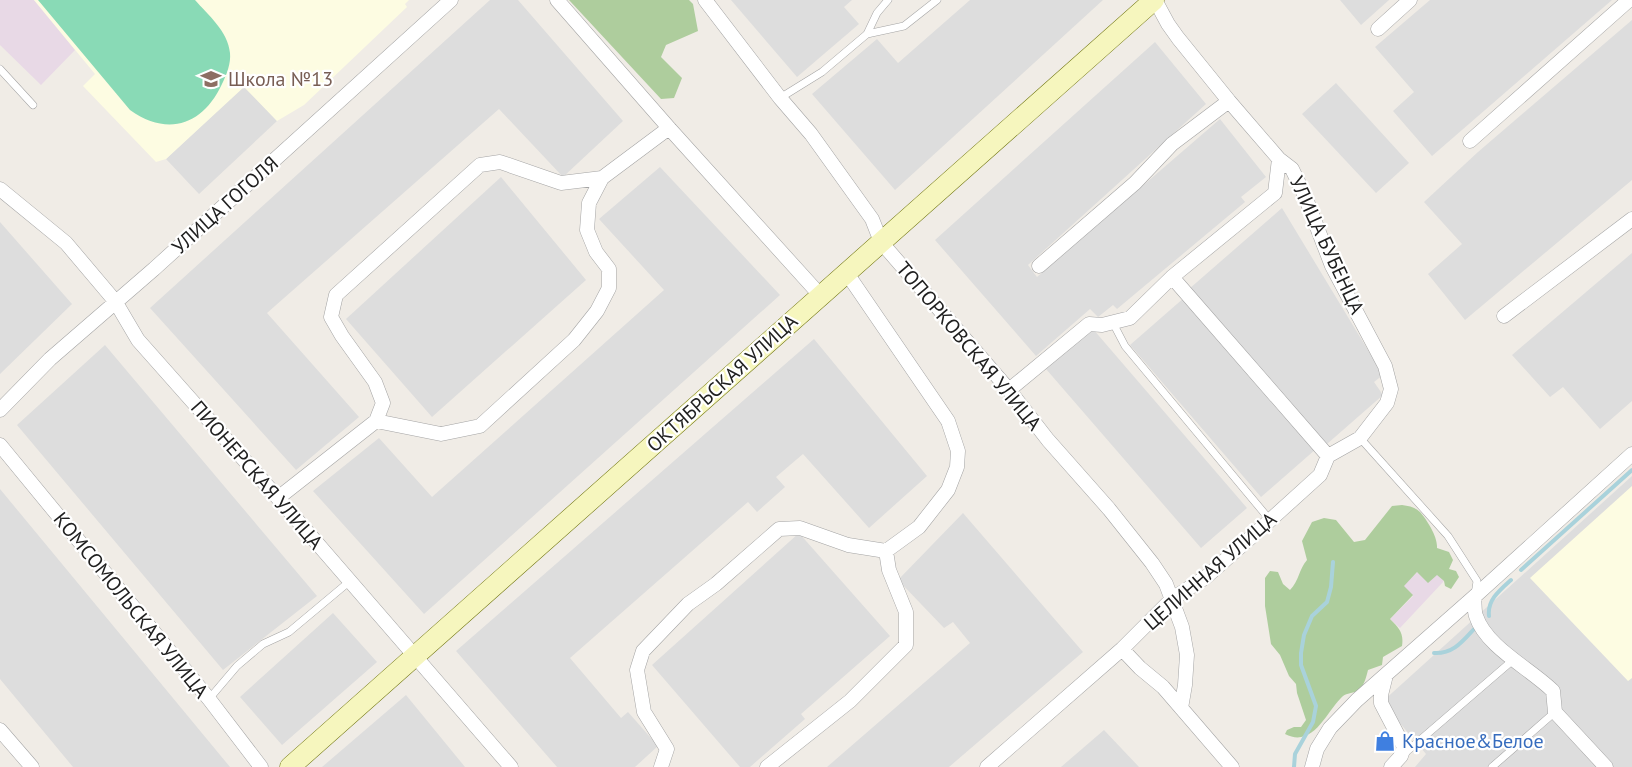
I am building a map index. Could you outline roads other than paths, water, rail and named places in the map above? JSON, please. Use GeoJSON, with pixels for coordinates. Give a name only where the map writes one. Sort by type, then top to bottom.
{"type":"FeatureCollection","features":[{"type":"Feature","properties":{"kind":"street","name":"УЛИЦА ГОГОЛЯ"},"geometry":{"type":"LineString","coordinates":[[0,410],[50,359],[154,269],[451,0]]}},
{"type":"Feature","properties":{"kind":"street"},"geometry":{"type":"LineString","coordinates":[[557,0],[820,295]]}},
{"type":"Feature","properties":{"kind":"street","name":"ТОПОРКОВСКАЯ УЛИЦА"},"geometry":{"type":"LineString","coordinates":[[705,0],[780,98],[811,134],[872,219],[881,242],[1009,390],[1048,440],[1152,562],[1166,584],[1182,627],[1187,655],[1181,708]]}},
{"type":"Feature","properties":{"kind":"street","name":"УЛИЦА БУБЕНЦА"},"geometry":{"type":"LineString","coordinates":[[1155,0],[1168,24],[1229,101],[1279,159],[1292,169],[1332,266],[1385,366],[1391,390]]}},
{"type":"Feature","properties":{"kind":"street","name":"ОКТЯБРЬСКАЯ УЛИЦА"},"geometry":{"type":"LineString","coordinates":[[290,767],[1155,0]]}},
{"type":"Feature","properties":{"kind":"street"},"geometry":{"type":"LineString","coordinates":[[1378,28],[1410,0]]}},
{"type":"Feature","properties":{"kind":"street"},"geometry":{"type":"LineString","coordinates":[[1470,141],[1629,0]]}},
{"type":"Feature","properties":{"kind":"street"},"geometry":{"type":"LineString","coordinates":[[1039,266],[1135,183],[1172,144],[1229,101]]}},
{"type":"Feature","properties":{"kind":"street"},"geometry":{"type":"LineString","coordinates":[[376,421],[441,434],[480,426],[574,340],[597,311],[609,288],[609,269],[596,252],[587,230],[589,203],[602,178],[669,128]]}},
{"type":"Feature","properties":{"kind":"street"},"geometry":{"type":"LineString","coordinates":[[1009,390],[1089,324],[1102,326],[1130,318],[1172,277],[1275,193],[1279,159]]}},
{"type":"Feature","properties":{"kind":"street"},"geometry":{"type":"LineString","coordinates":[[279,498],[376,421],[383,403],[375,382],[331,317],[336,295],[480,165],[500,162],[561,183],[602,178]]}},
{"type":"Feature","properties":{"kind":"street","name":"ПИОНЕРСКАЯ УЛИЦА"},"geometry":{"type":"LineString","coordinates":[[0,189],[66,243],[115,301],[138,340],[279,498],[510,767]]}},
{"type":"Feature","properties":{"kind":"street"},"geometry":{"type":"LineString","coordinates":[[1504,316],[1632,219]]}},
{"type":"Feature","properties":{"kind":"street"},"geometry":{"type":"LineString","coordinates":[[661,767],[667,748],[644,712],[637,670],[643,651],[688,604],[716,584],[779,529],[800,528],[848,545],[886,551],[919,527],[948,490],[957,467],[958,451],[948,421],[846,272]]}},
{"type":"Feature","properties":{"kind":"street"},"geometry":{"type":"LineString","coordinates":[[1172,277],[1328,456]]}},
{"type":"Feature","properties":{"kind":"street","name":"ЦЕЛИННАЯ УЛИЦА"},"geometry":{"type":"LineString","coordinates":[[987,767],[1122,649],[1172,599],[1206,577],[1320,474],[1328,456],[1360,438],[1387,403],[1391,390]]}},
{"type":"Feature","properties":{"kind":"street","name":"КОМСОМОЛЬСКАЯ УЛИЦА"},"geometry":{"type":"LineString","coordinates":[[0,445],[209,699],[261,767]]}},
{"type":"Feature","properties":{"kind":"street"},"geometry":{"type":"LineString","coordinates":[[1312,767],[1317,749],[1330,728],[1632,454]]}},
{"type":"Feature","properties":{"kind":"street"},"geometry":{"type":"LineString","coordinates":[[767,767],[850,701],[906,645],[906,612],[889,570],[886,551]]}},
{"type":"Feature","properties":{"kind":"street"},"geometry":{"type":"LineString","coordinates":[[1474,597],[1475,615],[1482,627],[1513,660],[1539,677],[1553,691],[1555,712],[1606,767]]}},
{"type":"Feature","properties":{"kind":"street"},"geometry":{"type":"LineString","coordinates":[[1122,649],[1163,687],[1232,767]]}},
{"type":"Feature","properties":{"kind":"street"},"geometry":{"type":"LineString","coordinates":[[1386,675],[1381,703],[1404,747],[1401,756],[1391,767]]}},
{"type":"Feature","properties":{"kind":"street"},"geometry":{"type":"LineString","coordinates":[[0,730],[32,767]]}},
{"type":"Feature","properties":{"kind":"lane"},"geometry":{"type":"LineString","coordinates":[[780,98],[822,72],[867,34],[877,13],[888,0]]}},
{"type":"Feature","properties":{"kind":"lane"},"geometry":{"type":"LineString","coordinates":[[867,34],[904,26],[937,0]]}},
{"type":"Feature","properties":{"kind":"lane"},"geometry":{"type":"LineString","coordinates":[[0,69],[33,105]]}},
{"type":"Feature","properties":{"kind":"lane"},"geometry":{"type":"LineString","coordinates":[[1113,323],[1125,346],[1270,519]]}},
{"type":"Feature","properties":{"kind":"lane"},"geometry":{"type":"LineString","coordinates":[[1360,438],[1448,536],[1477,581],[1474,597]]}},
{"type":"Feature","properties":{"kind":"lane"},"geometry":{"type":"LineString","coordinates":[[209,699],[237,666],[263,644],[289,632],[350,581]]}},
{"type":"Feature","properties":{"kind":"lane"},"geometry":{"type":"LineString","coordinates":[[1401,756],[1513,660]]}},
{"type":"Feature","properties":{"kind":"lane"},"geometry":{"type":"LineString","coordinates":[[1492,767],[1555,712]]}},
{"type":"Feature","properties":{"kind":"waterway"},"geometry":{"type":"LineString","coordinates":[[1521,570],[1632,470]]}},
{"type":"Feature","properties":{"kind":"waterway"},"geometry":{"type":"LineString","coordinates":[[1294,767],[1295,754],[1313,722],[1316,706],[1301,665],[1304,635],[1312,616],[1327,602],[1333,562]]}},
{"type":"Feature","properties":{"kind":"waterway"},"geometry":{"type":"LineString","coordinates":[[1489,616],[1492,600],[1511,580]]}},
{"type":"Feature","properties":{"kind":"waterway"},"geometry":{"type":"LineString","coordinates":[[1434,653],[1447,652],[1461,643],[1474,629]]}},
{"type":"Feature","properties":{"kind":"place","name":"Школа №13"},"geometry":{"type":"Point","coordinates":[211,79]}},
{"type":"Feature","properties":{"kind":"place","name":"Красное&Белое"},"geometry":{"type":"Point","coordinates":[1385,741]}}]}
